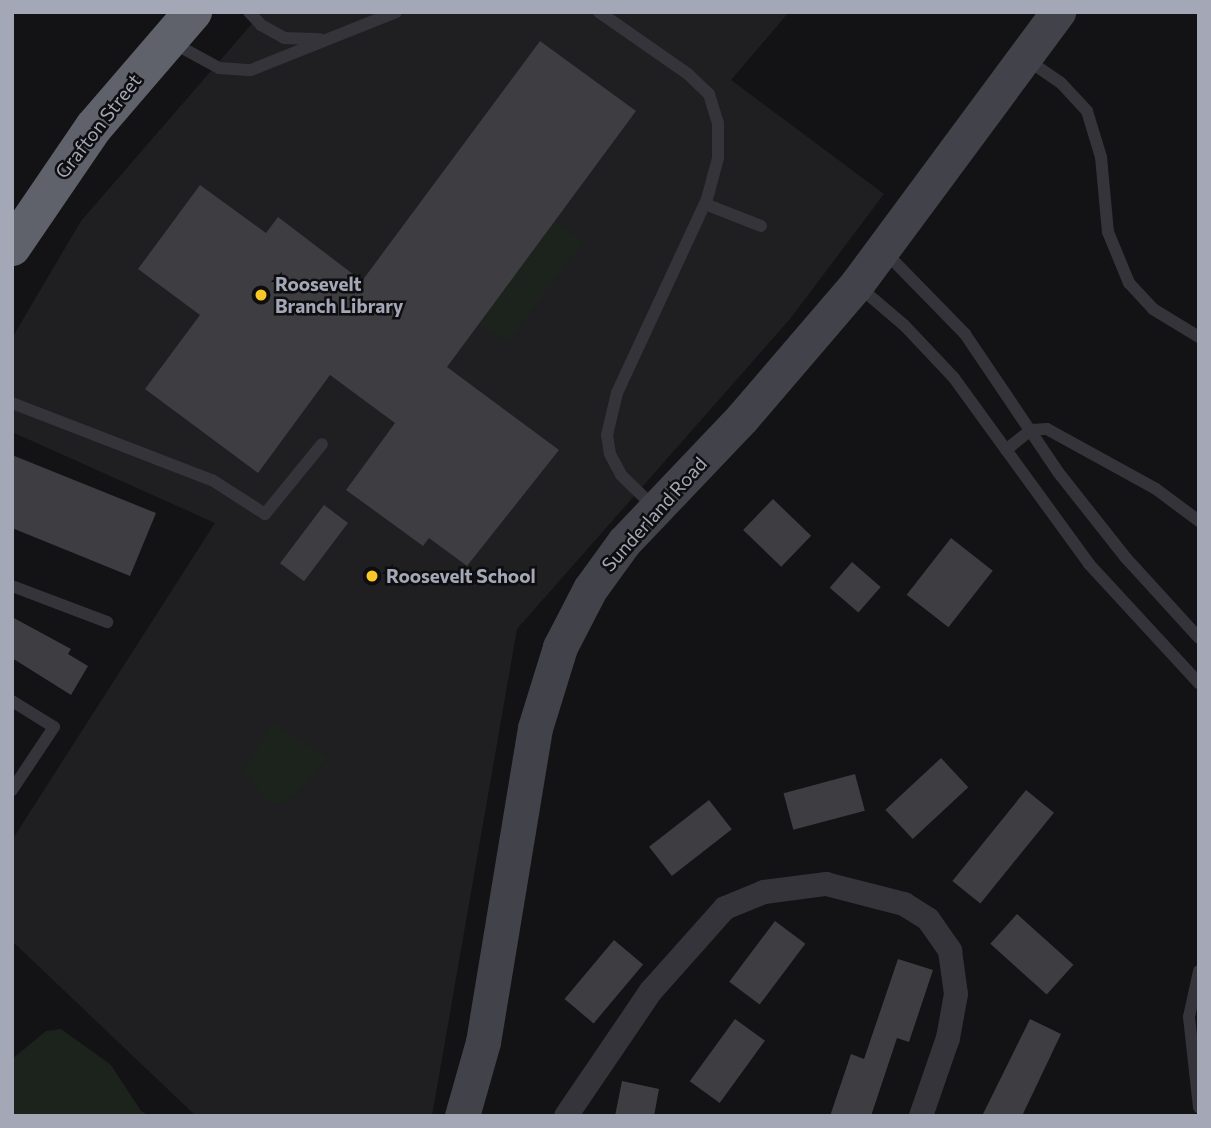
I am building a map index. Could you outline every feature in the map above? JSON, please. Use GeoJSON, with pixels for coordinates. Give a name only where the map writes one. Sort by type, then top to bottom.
{"type":"FeatureCollection","features":[{"type":"Feature","properties":{"kind":"highway","name":"Grafton Street"},"geometry":{"type":"LineString","coordinates":[[12,247],[94,127],[193,12]]}},
{"type":"Feature","properties":{"kind":"street","name":"Sunderland Road"},"geometry":{"type":"LineString","coordinates":[[461,1116],[479,1063],[544,694],[560,648],[590,589],[655,508],[742,418],[856,285],[1058,12]]}},
{"type":"Feature","properties":{"kind":"street"},"geometry":{"type":"LineString","coordinates":[[566,1116],[651,991],[725,908],[764,892],[826,884],[904,904],[928,919],[950,951],[956,994],[948,1038],[921,1116]]}},
{"type":"Feature","properties":{"kind":"lane"},"geometry":{"type":"LineString","coordinates":[[249,12],[284,38],[326,39]]}},
{"type":"Feature","properties":{"kind":"lane"},"geometry":{"type":"LineString","coordinates":[[167,40],[219,68],[251,70],[396,12]]}},
{"type":"Feature","properties":{"kind":"lane"},"geometry":{"type":"LineString","coordinates":[[599,12],[688,74],[709,94],[718,123],[719,158],[705,204],[617,393],[607,435],[610,454],[621,475],[655,508]]}},
{"type":"Feature","properties":{"kind":"lane"},"geometry":{"type":"LineString","coordinates":[[1025,58],[1076,97],[1090,118],[1101,157],[1108,232],[1129,283],[1153,309],[1199,337]]}},
{"type":"Feature","properties":{"kind":"lane"},"geometry":{"type":"LineString","coordinates":[[705,204],[761,226]]}},
{"type":"Feature","properties":{"kind":"lane"},"geometry":{"type":"LineString","coordinates":[[883,249],[965,334],[1031,430],[1118,548],[1199,638]]}},
{"type":"Feature","properties":{"kind":"lane"},"geometry":{"type":"LineString","coordinates":[[856,285],[905,327],[954,378],[1089,564],[1199,683]]}},
{"type":"Feature","properties":{"kind":"lane"},"geometry":{"type":"LineString","coordinates":[[12,403],[212,480],[265,514],[322,444]]}},
{"type":"Feature","properties":{"kind":"lane"},"geometry":{"type":"LineString","coordinates":[[1006,450],[1031,430],[1047,429],[1074,441],[1156,489],[1199,521]]}},
{"type":"Feature","properties":{"kind":"lane"},"geometry":{"type":"LineString","coordinates":[[12,586],[107,622]]}},
{"type":"Feature","properties":{"kind":"lane"},"geometry":{"type":"LineString","coordinates":[[12,701],[54,727],[12,790]]}},
{"type":"Feature","properties":{"kind":"lane"},"geometry":{"type":"LineString","coordinates":[[1199,971],[1189,1017],[1199,1107]]}},
{"type":"Feature","properties":{"kind":"shaded area","name":"Roosevelt School"},"geometry":{"type":"Polygon","coordinates":[[[262,12],[789,12],[731,80],[884,194],[790,319],[517,629],[432,1116],[196,1116],[12,941],[12,840],[215,523],[12,432],[12,338],[81,221],[262,12]]]}},
{"type":"Feature","properties":{"kind":"shaded area"},"geometry":{"type":"Polygon","coordinates":[[[555,220],[584,242],[507,343],[479,321],[555,220]]]}},
{"type":"Feature","properties":{"kind":"shaded area"},"geometry":{"type":"Polygon","coordinates":[[[273,723],[328,758],[292,799],[278,805],[268,803],[243,771],[273,723]]]}},
{"type":"Feature","properties":{"kind":"shaded area"},"geometry":{"type":"Polygon","coordinates":[[[61,1029],[111,1065],[141,1111],[150,1116],[12,1116],[12,1059],[46,1031],[61,1029]]]}},
{"type":"Feature","properties":{"kind":"building"},"geometry":{"type":"Polygon","coordinates":[[[540,41],[636,111],[447,367],[559,450],[467,566],[429,538],[423,546],[346,490],[395,423],[330,375],[258,473],[145,389],[200,315],[138,269],[200,185],[266,233],[278,217],[362,281],[540,41]]]}},
{"type":"Feature","properties":{"kind":"building"},"geometry":{"type":"Polygon","coordinates":[[[12,455],[156,513],[130,576],[12,528],[12,455]]]}},
{"type":"Feature","properties":{"kind":"building"},"geometry":{"type":"Polygon","coordinates":[[[773,499],[811,536],[781,567],[743,530],[773,499]]]}},
{"type":"Feature","properties":{"kind":"building"},"geometry":{"type":"Polygon","coordinates":[[[324,505],[348,523],[304,581],[280,563],[324,505]]]}},
{"type":"Feature","properties":{"kind":"building"},"geometry":{"type":"Polygon","coordinates":[[[951,538],[993,571],[948,627],[907,595],[951,538]]]}},
{"type":"Feature","properties":{"kind":"building"},"geometry":{"type":"Polygon","coordinates":[[[852,562],[881,587],[858,613],[830,588],[852,562]]]}},
{"type":"Feature","properties":{"kind":"building"},"geometry":{"type":"Polygon","coordinates":[[[12,617],[71,649],[68,654],[88,666],[71,695],[12,658],[12,617]]]}},
{"type":"Feature","properties":{"kind":"building"},"geometry":{"type":"Polygon","coordinates":[[[941,758],[968,787],[913,839],[885,810],[941,758]]]}},
{"type":"Feature","properties":{"kind":"building"},"geometry":{"type":"Polygon","coordinates":[[[855,774],[865,811],[793,830],[784,793],[855,774]]]}},
{"type":"Feature","properties":{"kind":"building"},"geometry":{"type":"Polygon","coordinates":[[[1026,790],[1054,813],[980,904],[952,881],[1026,790]]]}},
{"type":"Feature","properties":{"kind":"building"},"geometry":{"type":"Polygon","coordinates":[[[709,800],[732,829],[672,876],[649,847],[709,800]]]}},
{"type":"Feature","properties":{"kind":"building"},"geometry":{"type":"Polygon","coordinates":[[[1017,914],[1073,965],[1047,995],[990,944],[1017,914]]]}},
{"type":"Feature","properties":{"kind":"building"},"geometry":{"type":"Polygon","coordinates":[[[775,921],[805,944],[760,1005],[729,982],[775,921]]]}},
{"type":"Feature","properties":{"kind":"building"},"geometry":{"type":"Polygon","coordinates":[[[614,940],[643,964],[594,1023],[565,999],[614,940]]]}},
{"type":"Feature","properties":{"kind":"building"},"geometry":{"type":"Polygon","coordinates":[[[898,959],[933,970],[909,1042],[897,1038],[871,1116],[830,1116],[851,1054],[864,1059],[898,959]]]}},
{"type":"Feature","properties":{"kind":"building"},"geometry":{"type":"Polygon","coordinates":[[[735,1019],[765,1041],[720,1103],[690,1081],[735,1019]]]}},
{"type":"Feature","properties":{"kind":"building"},"geometry":{"type":"Polygon","coordinates":[[[1030,1019],[1061,1034],[1022,1116],[982,1116],[1030,1019]]]}},
{"type":"Feature","properties":{"kind":"building"},"geometry":{"type":"Polygon","coordinates":[[[622,1081],[659,1089],[654,1116],[615,1116],[622,1081]]]}},
{"type":"Feature","properties":{"kind":"place","name":"Roosevelt Branch Library"},"geometry":{"type":"Point","coordinates":[261,295]}},
{"type":"Feature","properties":{"kind":"place","name":"Roosevelt School"},"geometry":{"type":"Point","coordinates":[372,576]}}]}
